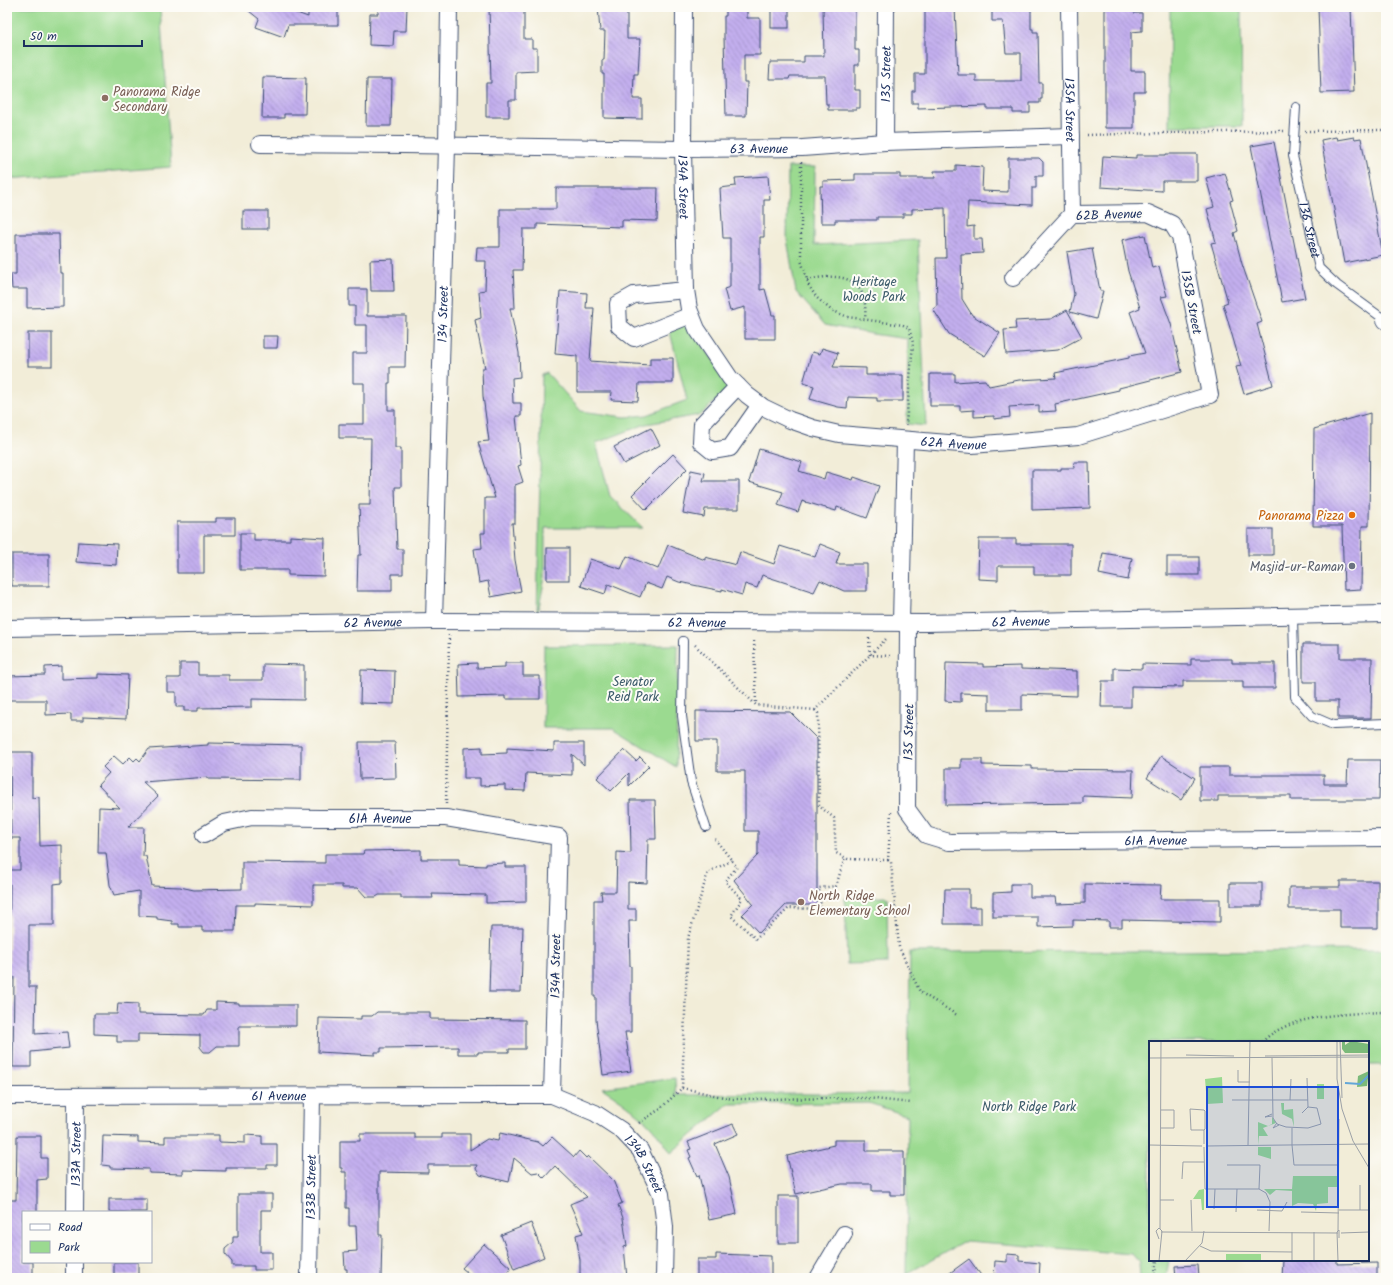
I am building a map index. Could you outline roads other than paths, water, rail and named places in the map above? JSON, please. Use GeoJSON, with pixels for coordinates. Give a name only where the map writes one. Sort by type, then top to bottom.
{"type":"FeatureCollection","features":[{"type":"Feature","properties":{"kind":"street","name":"134 Street"},"geometry":{"type":"LineString","coordinates":[[434,621],[447,146],[449,7]]}},
{"type":"Feature","properties":{"kind":"street","name":"134A Street"},"geometry":{"type":"LineString","coordinates":[[684,7],[683,149],[686,290],[691,315],[697,329],[716,360]]}},
{"type":"Feature","properties":{"kind":"street","name":"135 Street"},"geometry":{"type":"LineString","coordinates":[[885,142],[886,7]]}},
{"type":"Feature","properties":{"kind":"street","name":"135A Street"},"geometry":{"type":"LineString","coordinates":[[1069,7],[1077,136],[1072,214]]}},
{"type":"Feature","properties":{"kind":"street","name":"63 Avenue"},"geometry":{"type":"LineString","coordinates":[[260,144],[683,149],[802,148],[885,142],[1077,136]]}},
{"type":"Feature","properties":{"kind":"street","name":"62B Avenue"},"geometry":{"type":"LineString","coordinates":[[1013,278],[1072,214],[1148,213],[1161,217]]}},
{"type":"Feature","properties":{"kind":"street","name":"135B Street"},"geometry":{"type":"LineString","coordinates":[[1161,217],[1172,224],[1180,237],[1210,395]]}},
{"type":"Feature","properties":{"kind":"street"},"geometry":{"type":"LineString","coordinates":[[686,290],[634,295],[618,304],[619,326],[634,338],[691,315]]}},
{"type":"Feature","properties":{"kind":"street","name":"62A Avenue"},"geometry":{"type":"LineString","coordinates":[[716,360],[746,395],[760,405],[790,420],[813,428],[839,434],[906,433],[972,445],[1078,436],[1210,395]]}},
{"type":"Feature","properties":{"kind":"street"},"geometry":{"type":"LineString","coordinates":[[738,386],[702,424],[701,442],[712,451],[730,448],[760,405]]}},
{"type":"Feature","properties":{"kind":"street","name":"135 Street"},"geometry":{"type":"LineString","coordinates":[[906,433],[904,622],[907,809],[926,835]]}},
{"type":"Feature","properties":{"kind":"street","name":"62 Avenue"},"geometry":{"type":"LineString","coordinates":[[7,628],[434,621],[904,622],[1386,614]]}},
{"type":"Feature","properties":{"kind":"street","name":"61A Avenue"},"geometry":{"type":"LineString","coordinates":[[204,835],[224,823],[252,817],[446,818],[559,837]]}},
{"type":"Feature","properties":{"kind":"street","name":"61A Avenue"},"geometry":{"type":"LineString","coordinates":[[926,835],[948,842],[1386,838]]}},
{"type":"Feature","properties":{"kind":"street","name":"134A Street"},"geometry":{"type":"LineString","coordinates":[[552,1095],[559,837]]}},
{"type":"Feature","properties":{"kind":"street","name":"61 Avenue"},"geometry":{"type":"LineString","coordinates":[[7,1096],[552,1095]]}},
{"type":"Feature","properties":{"kind":"street","name":"134B Street"},"geometry":{"type":"LineString","coordinates":[[552,1095],[595,1113],[621,1130],[640,1150],[661,1194],[665,1228],[664,1278]]}},
{"type":"Feature","properties":{"kind":"street","name":"133B Street"},"geometry":{"type":"LineString","coordinates":[[309,1278],[312,1096]]}},
{"type":"Feature","properties":{"kind":"street","name":"133A Street"},"geometry":{"type":"LineString","coordinates":[[75,1211],[76,1097]]}},
{"type":"Feature","properties":{"kind":"street"},"geometry":{"type":"LineString","coordinates":[[818,1278],[844,1234]]}},
{"type":"Feature","properties":{"kind":"street"},"geometry":{"type":"LineString","coordinates":[[74,1263],[74,1278]]}},
{"type":"Feature","properties":{"kind":"lane","name":"136 Street"},"geometry":{"type":"LineString","coordinates":[[1296,107],[1293,156],[1319,268],[1337,285],[1385,320]]}},
{"type":"Feature","properties":{"kind":"lane"},"geometry":{"type":"LineString","coordinates":[[1293,616],[1295,696],[1312,716],[1333,725],[1386,723]]}},
{"type":"Feature","properties":{"kind":"lane"},"geometry":{"type":"LineString","coordinates":[[687,641],[682,716],[692,782],[706,828]]}},
{"type":"Feature","properties":{"kind":"place","name":"Panorama Ridge Secondary"},"geometry":{"type":"Point","coordinates":[105,98]}},
{"type":"Feature","properties":{"kind":"place","name":"Panorama Pizza"},"geometry":{"type":"Point","coordinates":[1352,515]}},
{"type":"Feature","properties":{"kind":"place","name":"Masjid-ur-Raman"},"geometry":{"type":"Point","coordinates":[1352,566]}},
{"type":"Feature","properties":{"kind":"place","name":"North Ridge Elementary School"},"geometry":{"type":"Point","coordinates":[801,902]}},
{"type":"Feature","properties":{"kind":"park label","name":"Heritage Woods Park"},"geometry":{"type":"Point","coordinates":[874,288]}},
{"type":"Feature","properties":{"kind":"park label","name":"Senator Reid Park"},"geometry":{"type":"Point","coordinates":[633,688]}},
{"type":"Feature","properties":{"kind":"park label","name":"North Ridge Park"},"geometry":{"type":"Point","coordinates":[1029,1106]}}]}
